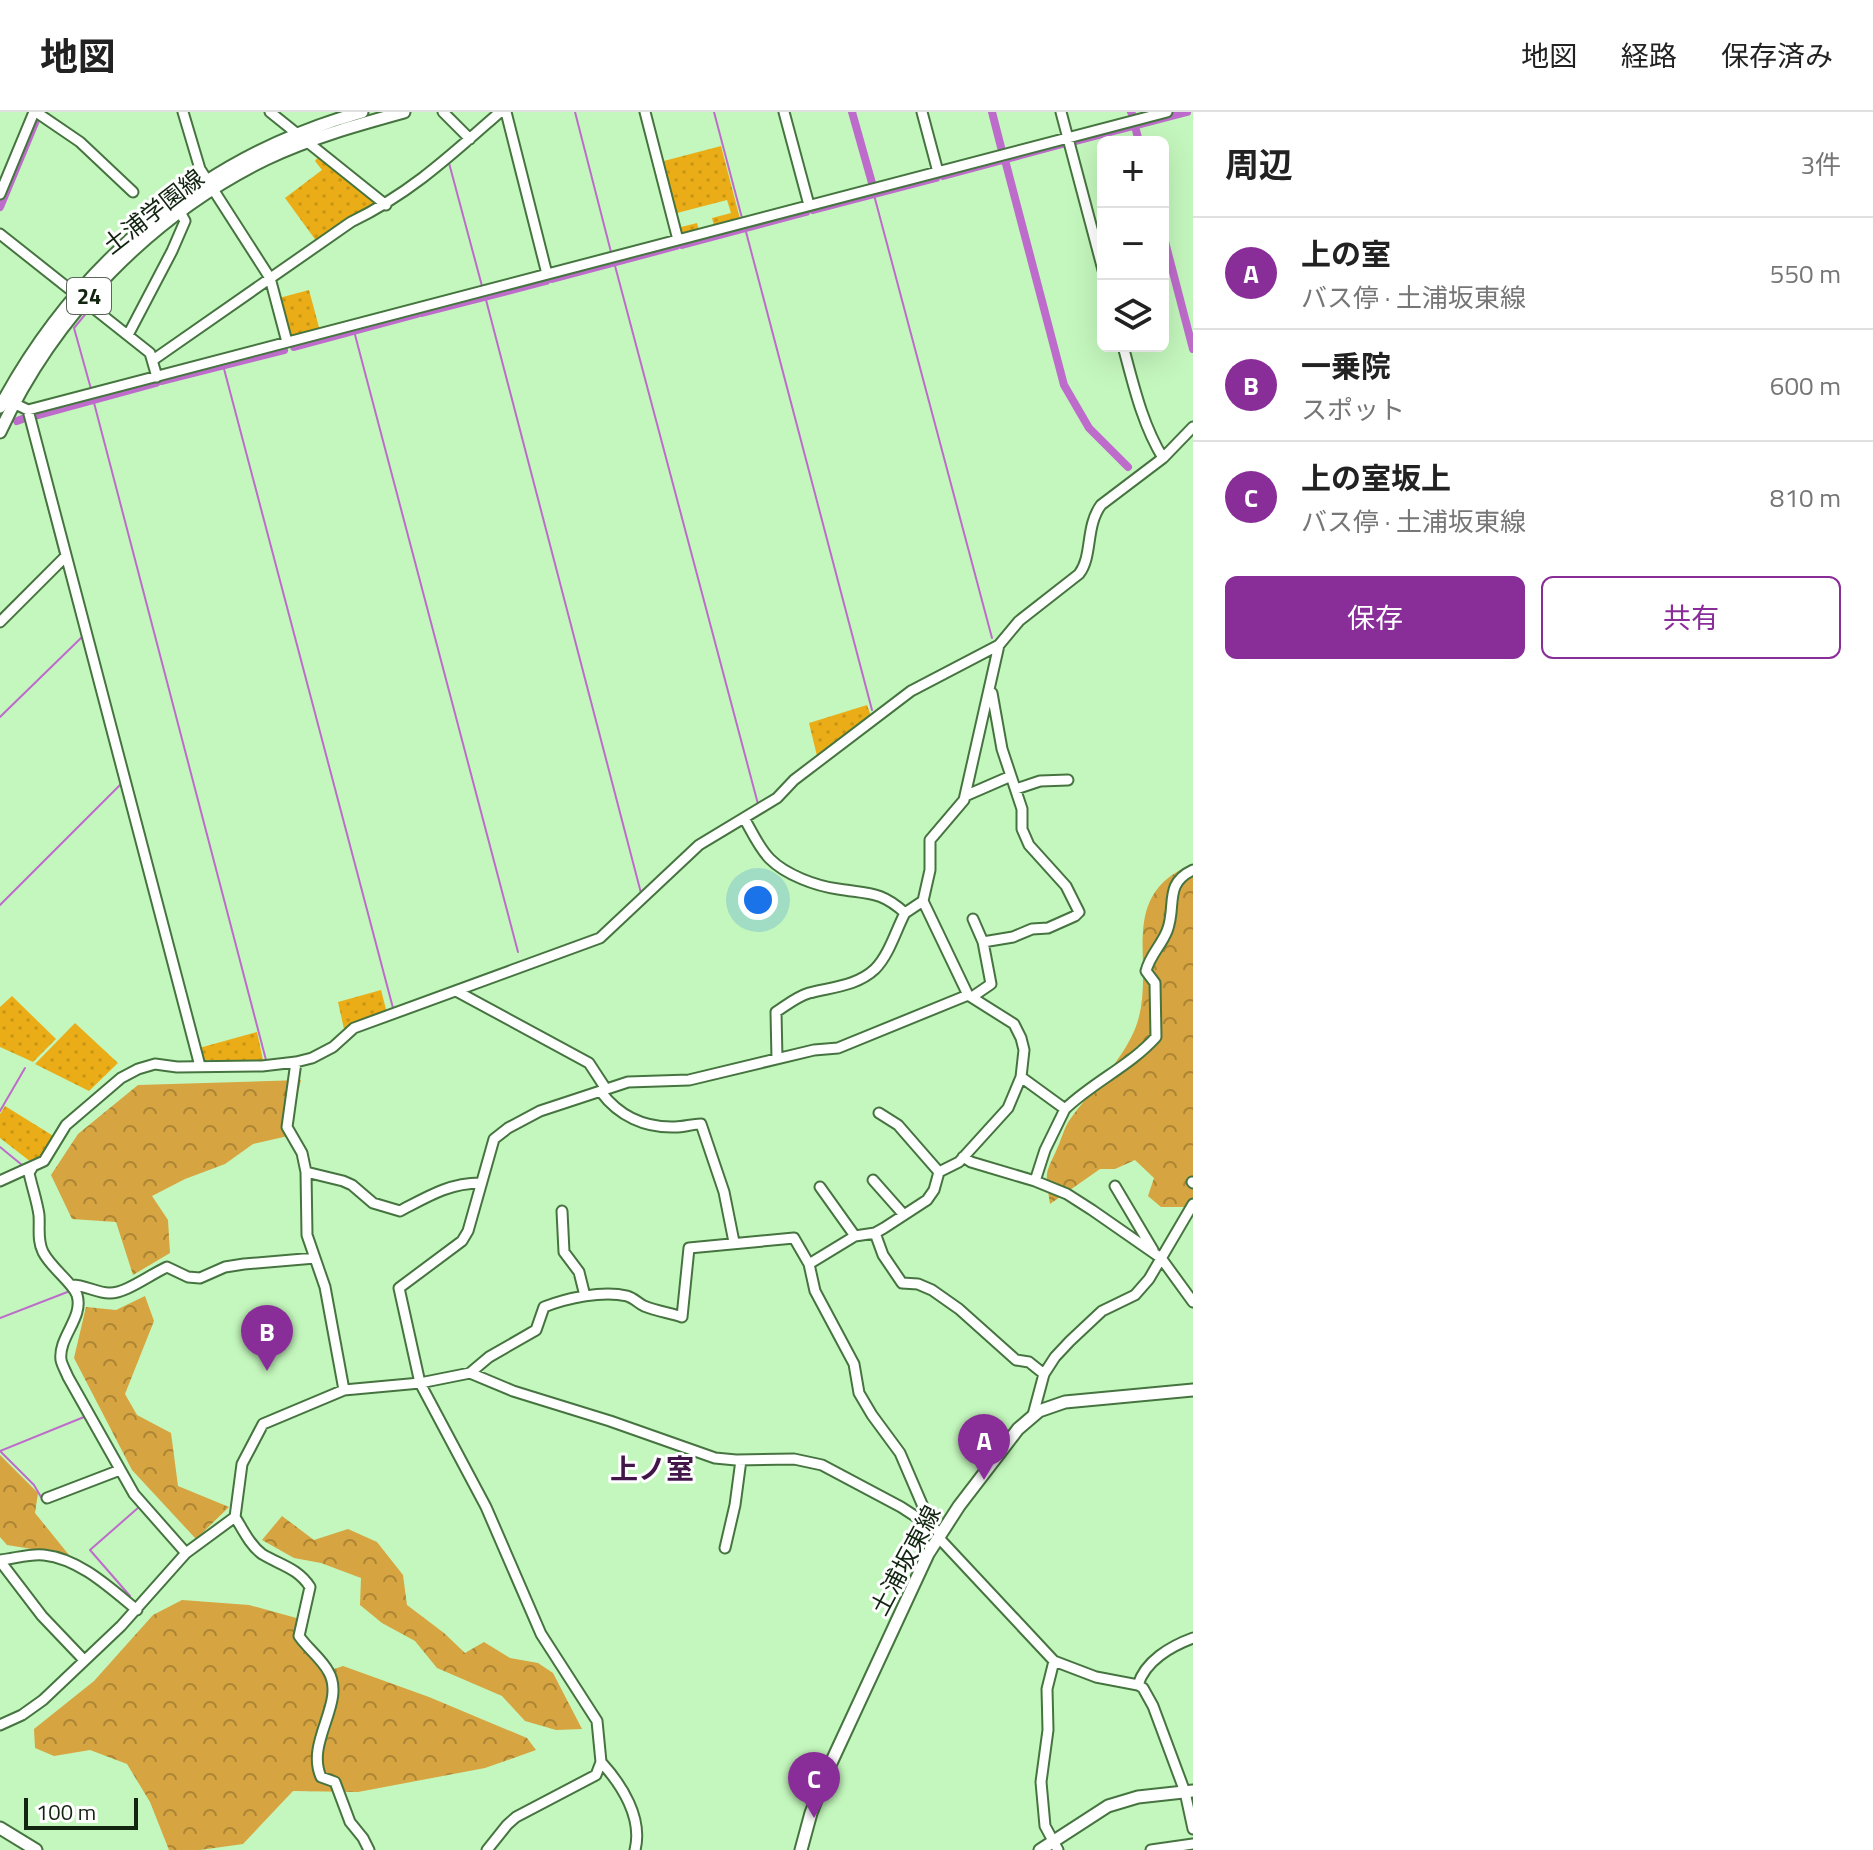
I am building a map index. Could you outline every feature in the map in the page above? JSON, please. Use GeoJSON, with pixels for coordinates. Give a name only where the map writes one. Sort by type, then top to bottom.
{"type":"FeatureCollection","features":[{"type":"Feature","properties":{"kind":"main road","name":"土浦学園線"},"geometry":{"type":"LineString","coordinates":[[0,432],[6,403],[36,346],[146,224],[295,135],[362,112]]}},
{"type":"Feature","properties":{"kind":"main road","name":"土浦学園線"},"geometry":{"type":"LineString","coordinates":[[81,296],[209,186],[306,143],[404,112]]}},
{"type":"Feature","properties":{"kind":"main road","name":"土浦坂東線"},"geometry":{"type":"LineString","coordinates":[[801,1850],[811,1813],[831,1763],[936,1532],[1008,1440],[1033,1415],[1065,1402],[1193,1390]]}},
{"type":"Feature","properties":{"kind":"main road"},"geometry":{"type":"LineString","coordinates":[[1040,1850],[1055,1846],[1108,1806],[1138,1797],[1189,1792]]}},
{"type":"Feature","properties":{"kind":"main road"},"geometry":{"type":"LineString","coordinates":[[0,1828],[36,1850]]}},
{"type":"Feature","properties":{"kind":"street"},"geometry":{"type":"LineString","coordinates":[[0,194],[35,112],[80,142],[133,192]]}},
{"type":"Feature","properties":{"kind":"street"},"geometry":{"type":"LineString","coordinates":[[183,112],[194,155],[209,186],[270,278],[287,342]]}},
{"type":"Feature","properties":{"kind":"street"},"geometry":{"type":"LineString","coordinates":[[270,112],[386,205]]}},
{"type":"Feature","properties":{"kind":"street"},"geometry":{"type":"LineString","coordinates":[[443,112],[470,139]]}},
{"type":"Feature","properties":{"kind":"street"},"geometry":{"type":"LineString","coordinates":[[153,360],[351,222],[386,205],[419,183],[503,112],[547,274]]}},
{"type":"Feature","properties":{"kind":"street"},"geometry":{"type":"LineString","coordinates":[[645,112],[678,240]]}},
{"type":"Feature","properties":{"kind":"street"},"geometry":{"type":"LineString","coordinates":[[784,112],[809,205]]}},
{"type":"Feature","properties":{"kind":"street"},"geometry":{"type":"LineString","coordinates":[[922,112],[938,172]]}},
{"type":"Feature","properties":{"kind":"street"},"geometry":{"type":"LineString","coordinates":[[1061,112],[1097,247]]}},
{"type":"Feature","properties":{"kind":"street"},"geometry":{"type":"LineString","coordinates":[[6,403],[28,410],[1167,112]]}},
{"type":"Feature","properties":{"kind":"street"},"geometry":{"type":"LineString","coordinates":[[128,335],[185,221],[180,212]]}},
{"type":"Feature","properties":{"kind":"street"},"geometry":{"type":"LineString","coordinates":[[0,234],[150,353],[157,377]]}},
{"type":"Feature","properties":{"kind":"street"},"geometry":{"type":"LineString","coordinates":[[1125,352],[1135,391],[1155,446],[1163,458]]}},
{"type":"Feature","properties":{"kind":"street"},"geometry":{"type":"LineString","coordinates":[[28,410],[63,559],[200,1066]]}},
{"type":"Feature","properties":{"kind":"street"},"geometry":{"type":"LineString","coordinates":[[0,1181],[44,1161],[66,1125],[121,1078],[155,1064],[177,1067],[262,1066],[312,1058],[333,1047],[354,1028],[600,938],[699,845],[777,798],[794,780],[911,691],[999,645],[1019,621],[1085,567],[1089,532],[1101,505],[1163,458],[1193,427]]}},
{"type":"Feature","properties":{"kind":"street"},"geometry":{"type":"LineString","coordinates":[[0,622],[63,559]]}},
{"type":"Feature","properties":{"kind":"street"},"geometry":{"type":"LineString","coordinates":[[809,1264],[855,1236],[875,1233],[927,1200],[934,1190],[939,1172],[963,1157],[1008,1108],[1021,1077],[1024,1050],[1014,1024],[970,996],[923,901],[930,870],[930,840],[965,796],[999,645]]}},
{"type":"Feature","properties":{"kind":"street"},"geometry":{"type":"LineString","coordinates":[[983,942],[1048,928],[1079,912],[1066,886],[1029,845],[1022,829],[1022,809],[1002,749],[990,686]]}},
{"type":"Feature","properties":{"kind":"street"},"geometry":{"type":"LineString","coordinates":[[965,796],[1011,776]]}},
{"type":"Feature","properties":{"kind":"street"},"geometry":{"type":"LineString","coordinates":[[1016,789],[1040,781],[1068,780]]}},
{"type":"Feature","properties":{"kind":"street"},"geometry":{"type":"LineString","coordinates":[[744,818],[760,847],[772,861],[817,884],[873,892],[889,899],[905,913]]}},
{"type":"Feature","properties":{"kind":"street"},"geometry":{"type":"LineString","coordinates":[[1035,1181],[1045,1150],[1065,1109],[1099,1080],[1133,1060],[1156,1037],[1155,983],[1146,971],[1149,959],[1168,929],[1175,884],[1181,876],[1193,870]]}},
{"type":"Feature","properties":{"kind":"street"},"geometry":{"type":"LineString","coordinates":[[777,1059],[776,1012],[807,993],[847,985],[874,969],[886,953],[905,913],[923,901]]}},
{"type":"Feature","properties":{"kind":"street"},"geometry":{"type":"LineString","coordinates":[[487,1850],[516,1817],[596,1775],[601,1762],[597,1721],[541,1634],[486,1507],[420,1383],[399,1288],[462,1241],[468,1231],[494,1139],[508,1128],[540,1111],[628,1082],[689,1080],[814,1050],[838,1048],[970,996],[991,984],[983,942],[973,919]]}},
{"type":"Feature","properties":{"kind":"street"},"geometry":{"type":"LineString","coordinates":[[458,992],[589,1063],[619,1112],[641,1123],[677,1127],[701,1124],[724,1192],[734,1242]]}},
{"type":"Feature","properties":{"kind":"street"},"geometry":{"type":"LineString","coordinates":[[296,1062],[287,1127],[302,1153],[306,1172],[307,1235],[325,1287],[344,1390]]}},
{"type":"Feature","properties":{"kind":"street"},"geometry":{"type":"LineString","coordinates":[[1021,1077],[1065,1109]]}},
{"type":"Feature","properties":{"kind":"street"},"geometry":{"type":"LineString","coordinates":[[879,1113],[898,1125],[939,1172]]}},
{"type":"Feature","properties":{"kind":"street"},"geometry":{"type":"LineString","coordinates":[[963,1157],[1067,1194],[1158,1255]]}},
{"type":"Feature","properties":{"kind":"street"},"geometry":{"type":"LineString","coordinates":[[32,1168],[29,1173],[39,1216],[42,1251],[58,1275],[72,1285],[78,1297],[76,1312],[62,1346],[61,1360],[134,1494],[186,1553]]}},
{"type":"Feature","properties":{"kind":"street"},"geometry":{"type":"LineString","coordinates":[[306,1172],[343,1181],[373,1203],[400,1211],[443,1188],[461,1183],[480,1183]]}},
{"type":"Feature","properties":{"kind":"street"},"geometry":{"type":"LineString","coordinates":[[873,1180],[904,1215]]}},
{"type":"Feature","properties":{"kind":"street"},"geometry":{"type":"LineString","coordinates":[[1115,1186],[1158,1255],[1193,1302]]}},
{"type":"Feature","properties":{"kind":"street"},"geometry":{"type":"LineString","coordinates":[[820,1187],[855,1236]]}},
{"type":"Feature","properties":{"kind":"street"},"geometry":{"type":"LineString","coordinates":[[1033,1415],[1044,1374],[1089,1322],[1102,1311],[1135,1295],[1149,1279],[1158,1255],[1193,1204]]}},
{"type":"Feature","properties":{"kind":"street"},"geometry":{"type":"LineString","coordinates":[[562,1211],[564,1252],[579,1272],[585,1296]]}},
{"type":"Feature","properties":{"kind":"street"},"geometry":{"type":"LineString","coordinates":[[875,1233],[883,1255],[902,1283],[918,1284],[932,1290],[959,1309],[1016,1360],[1029,1362],[1044,1374]]}},
{"type":"Feature","properties":{"kind":"street"},"geometry":{"type":"LineString","coordinates":[[369,1850],[350,1822],[335,1782],[321,1777],[315,1765],[316,1747],[329,1711],[332,1684],[329,1671],[299,1636],[310,1587],[304,1577],[289,1566],[260,1552],[235,1517],[242,1464],[263,1424],[344,1390],[420,1383],[470,1373],[489,1357],[536,1330],[544,1307],[562,1300],[621,1295],[644,1306],[682,1317],[689,1248],[794,1238],[809,1264],[815,1291],[854,1364],[859,1393],[900,1453],[936,1532]]}},
{"type":"Feature","properties":{"kind":"street"},"geometry":{"type":"LineString","coordinates":[[72,1285],[108,1294],[122,1291],[167,1267],[188,1277],[200,1278],[225,1267],[315,1258]]}},
{"type":"Feature","properties":{"kind":"street"},"geometry":{"type":"LineString","coordinates":[[470,1373],[513,1391],[715,1458],[794,1459],[822,1465],[936,1532],[1054,1661],[1096,1677],[1143,1688],[1189,1792],[1193,1829]]}},
{"type":"Feature","properties":{"kind":"street"},"geometry":{"type":"LineString","coordinates":[[725,1548],[741,1460]]}},
{"type":"Feature","properties":{"kind":"street"},"geometry":{"type":"LineString","coordinates":[[47,1498],[120,1470]]}},
{"type":"Feature","properties":{"kind":"street"},"geometry":{"type":"LineString","coordinates":[[0,1725],[22,1715],[43,1700],[137,1610],[186,1553],[235,1517]]}},
{"type":"Feature","properties":{"kind":"street"},"geometry":{"type":"LineString","coordinates":[[83,1659],[20,1591],[0,1561],[43,1555],[69,1563],[107,1585],[137,1610]]}},
{"type":"Feature","properties":{"kind":"street"},"geometry":{"type":"LineString","coordinates":[[1138,1685],[1141,1674],[1149,1665],[1180,1643],[1193,1638]]}},
{"type":"Feature","properties":{"kind":"street"},"geometry":{"type":"LineString","coordinates":[[1054,1661],[1047,1689],[1048,1730],[1041,1782],[1045,1826],[1055,1846]]}},
{"type":"Feature","properties":{"kind":"street"},"geometry":{"type":"LineString","coordinates":[[601,1762],[626,1797],[638,1832],[635,1850]]}},
{"type":"Feature","properties":{"kind":"street"},"geometry":{"type":"LineString","coordinates":[[1151,1850],[1193,1844]]}},
{"type":"Feature","properties":{"kind":"shaded area"},"geometry":{"type":"Polygon","coordinates":[[[721,146],[740,219],[714,226],[712,218],[731,213],[727,200],[677,213],[681,227],[697,223],[699,230],[679,235],[660,162],[721,146]]]}},
{"type":"Feature","properties":{"kind":"shaded area"},"geometry":{"type":"Polygon","coordinates":[[[318,157],[378,204],[317,242],[285,198],[322,170],[315,161],[318,157]]]}},
{"type":"Feature","properties":{"kind":"shaded area"},"geometry":{"type":"Polygon","coordinates":[[[309,290],[320,331],[290,338],[279,298],[309,290]]]}},
{"type":"Feature","properties":{"kind":"shaded area"},"geometry":{"type":"Polygon","coordinates":[[[867,705],[871,716],[817,756],[809,723],[867,705]]]}},
{"type":"Feature","properties":{"kind":"shaded area"},"geometry":{"type":"Polygon","coordinates":[[[381,990],[387,1013],[344,1029],[338,1002],[381,990]]]}},
{"type":"Feature","properties":{"kind":"shaded area"},"geometry":{"type":"Polygon","coordinates":[[[12,996],[56,1039],[33,1062],[0,1047],[0,1007],[12,996]]]}},
{"type":"Feature","properties":{"kind":"shaded area"},"geometry":{"type":"Polygon","coordinates":[[[75,1023],[118,1063],[89,1091],[35,1064],[75,1023]]]}},
{"type":"Feature","properties":{"kind":"shaded area"},"geometry":{"type":"Polygon","coordinates":[[[257,1032],[263,1060],[202,1060],[199,1048],[257,1032]]]}},
{"type":"Feature","properties":{"kind":"shaded area"},"geometry":{"type":"Polygon","coordinates":[[[5,1106],[55,1137],[40,1159],[31,1162],[0,1138],[0,1114],[5,1106]]]}},
{"type":"Feature","properties":{"kind":"green space"},"geometry":{"type":"Polygon","coordinates":[[[1193,866],[1193,1200],[1186,1207],[1161,1207],[1148,1196],[1154,1178],[1135,1160],[1115,1169],[1100,1169],[1050,1204],[1048,1171],[1066,1126],[1114,1065],[1135,1029],[1141,1006],[1145,917],[1152,897],[1165,880],[1193,866]]]}},
{"type":"Feature","properties":{"kind":"green space"},"geometry":{"type":"Polygon","coordinates":[[[301,1080],[288,1136],[253,1144],[225,1164],[152,1196],[168,1220],[170,1253],[133,1275],[116,1222],[72,1219],[51,1175],[78,1134],[138,1085],[301,1080]]]}},
{"type":"Feature","properties":{"kind":"green space"},"geometry":{"type":"Polygon","coordinates":[[[145,1296],[154,1321],[125,1394],[137,1415],[171,1433],[178,1486],[229,1507],[196,1539],[132,1470],[74,1358],[86,1307],[116,1310],[145,1296]]]}},
{"type":"Feature","properties":{"kind":"green space"},"geometry":{"type":"Polygon","coordinates":[[[0,1455],[38,1493],[35,1513],[69,1555],[7,1545],[0,1537],[0,1455]]]}},
{"type":"Feature","properties":{"kind":"green space"},"geometry":{"type":"Polygon","coordinates":[[[282,1516],[314,1540],[348,1529],[377,1542],[403,1575],[407,1605],[465,1653],[484,1642],[510,1658],[538,1663],[553,1673],[582,1729],[556,1730],[525,1721],[502,1696],[437,1668],[415,1641],[382,1623],[360,1605],[361,1578],[321,1563],[294,1558],[262,1540],[282,1516]]]}},
{"type":"Feature","properties":{"kind":"green space"},"geometry":{"type":"Polygon","coordinates":[[[182,1600],[249,1605],[300,1619],[299,1636],[328,1671],[343,1666],[429,1697],[527,1738],[536,1750],[485,1768],[358,1792],[293,1791],[243,1844],[200,1850],[169,1850],[150,1802],[127,1764],[90,1750],[54,1756],[35,1748],[34,1729],[94,1681],[153,1615],[182,1600]]]}},
{"type":"Feature","properties":{"kind":"waterway"},"geometry":{"type":"LineString","coordinates":[[575,112],[611,252]]}},
{"type":"Feature","properties":{"kind":"waterway"},"geometry":{"type":"LineString","coordinates":[[714,112],[742,218]]}},
{"type":"Feature","properties":{"kind":"waterway"},"geometry":{"type":"LineString","coordinates":[[852,112],[872,183]]}},
{"type":"Feature","properties":{"kind":"waterway"},"geometry":{"type":"LineString","coordinates":[[992,112],[1002,151]]}},
{"type":"Feature","properties":{"kind":"waterway"},"geometry":{"type":"LineString","coordinates":[[1131,112],[1133,116]]}},
{"type":"Feature","properties":{"kind":"waterway"},"geometry":{"type":"LineString","coordinates":[[1072,142],[1187,112]]}},
{"type":"Feature","properties":{"kind":"waterway"},"geometry":{"type":"LineString","coordinates":[[0,207],[37,118]]}},
{"type":"Feature","properties":{"kind":"waterway"},"geometry":{"type":"LineString","coordinates":[[1135,126],[1138,136]]}},
{"type":"Feature","properties":{"kind":"waterway"},"geometry":{"type":"LineString","coordinates":[[943,176],[1066,143]]}},
{"type":"Feature","properties":{"kind":"waterway"},"geometry":{"type":"LineString","coordinates":[[1005,160],[1064,385],[1089,428],[1128,467]]}},
{"type":"Feature","properties":{"kind":"waterway"},"geometry":{"type":"LineString","coordinates":[[449,163],[482,286]]}},
{"type":"Feature","properties":{"kind":"waterway"},"geometry":{"type":"LineString","coordinates":[[813,210],[936,178]]}},
{"type":"Feature","properties":{"kind":"waterway"},"geometry":{"type":"LineString","coordinates":[[874,195],[992,638]]}},
{"type":"Feature","properties":{"kind":"waterway"},"geometry":{"type":"LineString","coordinates":[[682,245],[806,212]]}},
{"type":"Feature","properties":{"kind":"waterway"},"geometry":{"type":"LineString","coordinates":[[745,228],[872,710]]}},
{"type":"Feature","properties":{"kind":"waterway"},"geometry":{"type":"LineString","coordinates":[[552,279],[676,246]]}},
{"type":"Feature","properties":{"kind":"waterway"},"geometry":{"type":"LineString","coordinates":[[1169,257],[1193,349]]}},
{"type":"Feature","properties":{"kind":"waterway"},"geometry":{"type":"LineString","coordinates":[[614,262],[758,804]]}},
{"type":"Feature","properties":{"kind":"waterway"},"geometry":{"type":"LineString","coordinates":[[422,313],[546,281]]}},
{"type":"Feature","properties":{"kind":"waterway"},"geometry":{"type":"LineString","coordinates":[[485,296],[641,893]]}},
{"type":"Feature","properties":{"kind":"waterway"},"geometry":{"type":"LineString","coordinates":[[88,311],[74,328],[91,389]]}},
{"type":"Feature","properties":{"kind":"waterway"},"geometry":{"type":"LineString","coordinates":[[294,347],[417,314]]}},
{"type":"Feature","properties":{"kind":"waterway"},"geometry":{"type":"LineString","coordinates":[[354,331],[518,952]]}},
{"type":"Feature","properties":{"kind":"waterway"},"geometry":{"type":"LineString","coordinates":[[161,381],[284,350]]}},
{"type":"Feature","properties":{"kind":"waterway"},"geometry":{"type":"LineString","coordinates":[[223,365],[393,1008]]}},
{"type":"Feature","properties":{"kind":"waterway"},"geometry":{"type":"LineString","coordinates":[[35,416],[156,383]]}},
{"type":"Feature","properties":{"kind":"waterway"},"geometry":{"type":"LineString","coordinates":[[93,399],[266,1060]]}},
{"type":"Feature","properties":{"kind":"waterway"},"geometry":{"type":"LineString","coordinates":[[25,418],[61,557]]}},
{"type":"Feature","properties":{"kind":"waterway"},"geometry":{"type":"LineString","coordinates":[[17,421],[25,418]]}},
{"type":"Feature","properties":{"kind":"waterway"},"geometry":{"type":"LineString","coordinates":[[63,563],[140,856]]}},
{"type":"Feature","properties":{"kind":"waterway"},"geometry":{"type":"LineString","coordinates":[[0,717],[82,637]]}},
{"type":"Feature","properties":{"kind":"waterway"},"geometry":{"type":"LineString","coordinates":[[0,905],[121,784]]}},
{"type":"Feature","properties":{"kind":"waterway"},"geometry":{"type":"LineString","coordinates":[[0,1111],[25,1068]]}},
{"type":"Feature","properties":{"kind":"waterway"},"geometry":{"type":"LineString","coordinates":[[0,1147],[22,1165]]}},
{"type":"Feature","properties":{"kind":"waterway"},"geometry":{"type":"LineString","coordinates":[[0,1318],[70,1291]]}},
{"type":"Feature","properties":{"kind":"waterway"},"geometry":{"type":"LineString","coordinates":[[0,1451],[84,1417]]}},
{"type":"Feature","properties":{"kind":"waterway"},"geometry":{"type":"LineString","coordinates":[[1,1452],[34,1485],[41,1497]]}},
{"type":"Feature","properties":{"kind":"waterway"},"geometry":{"type":"LineString","coordinates":[[130,1596],[90,1550],[139,1507]]}},
{"type":"Feature","properties":{"kind":"place","name":"一乗院"},"geometry":{"type":"Point","coordinates":[267,1371]}},
{"type":"Feature","properties":{"kind":"place","name":"上の室"},"geometry":{"type":"Point","coordinates":[984,1480]}},
{"type":"Feature","properties":{"kind":"place","name":"上の室坂上"},"geometry":{"type":"Point","coordinates":[814,1818]}},
{"type":"Feature","properties":{"kind":"district","name":"上ノ室"},"geometry":{"type":"Point","coordinates":[652,1468]}}]}
